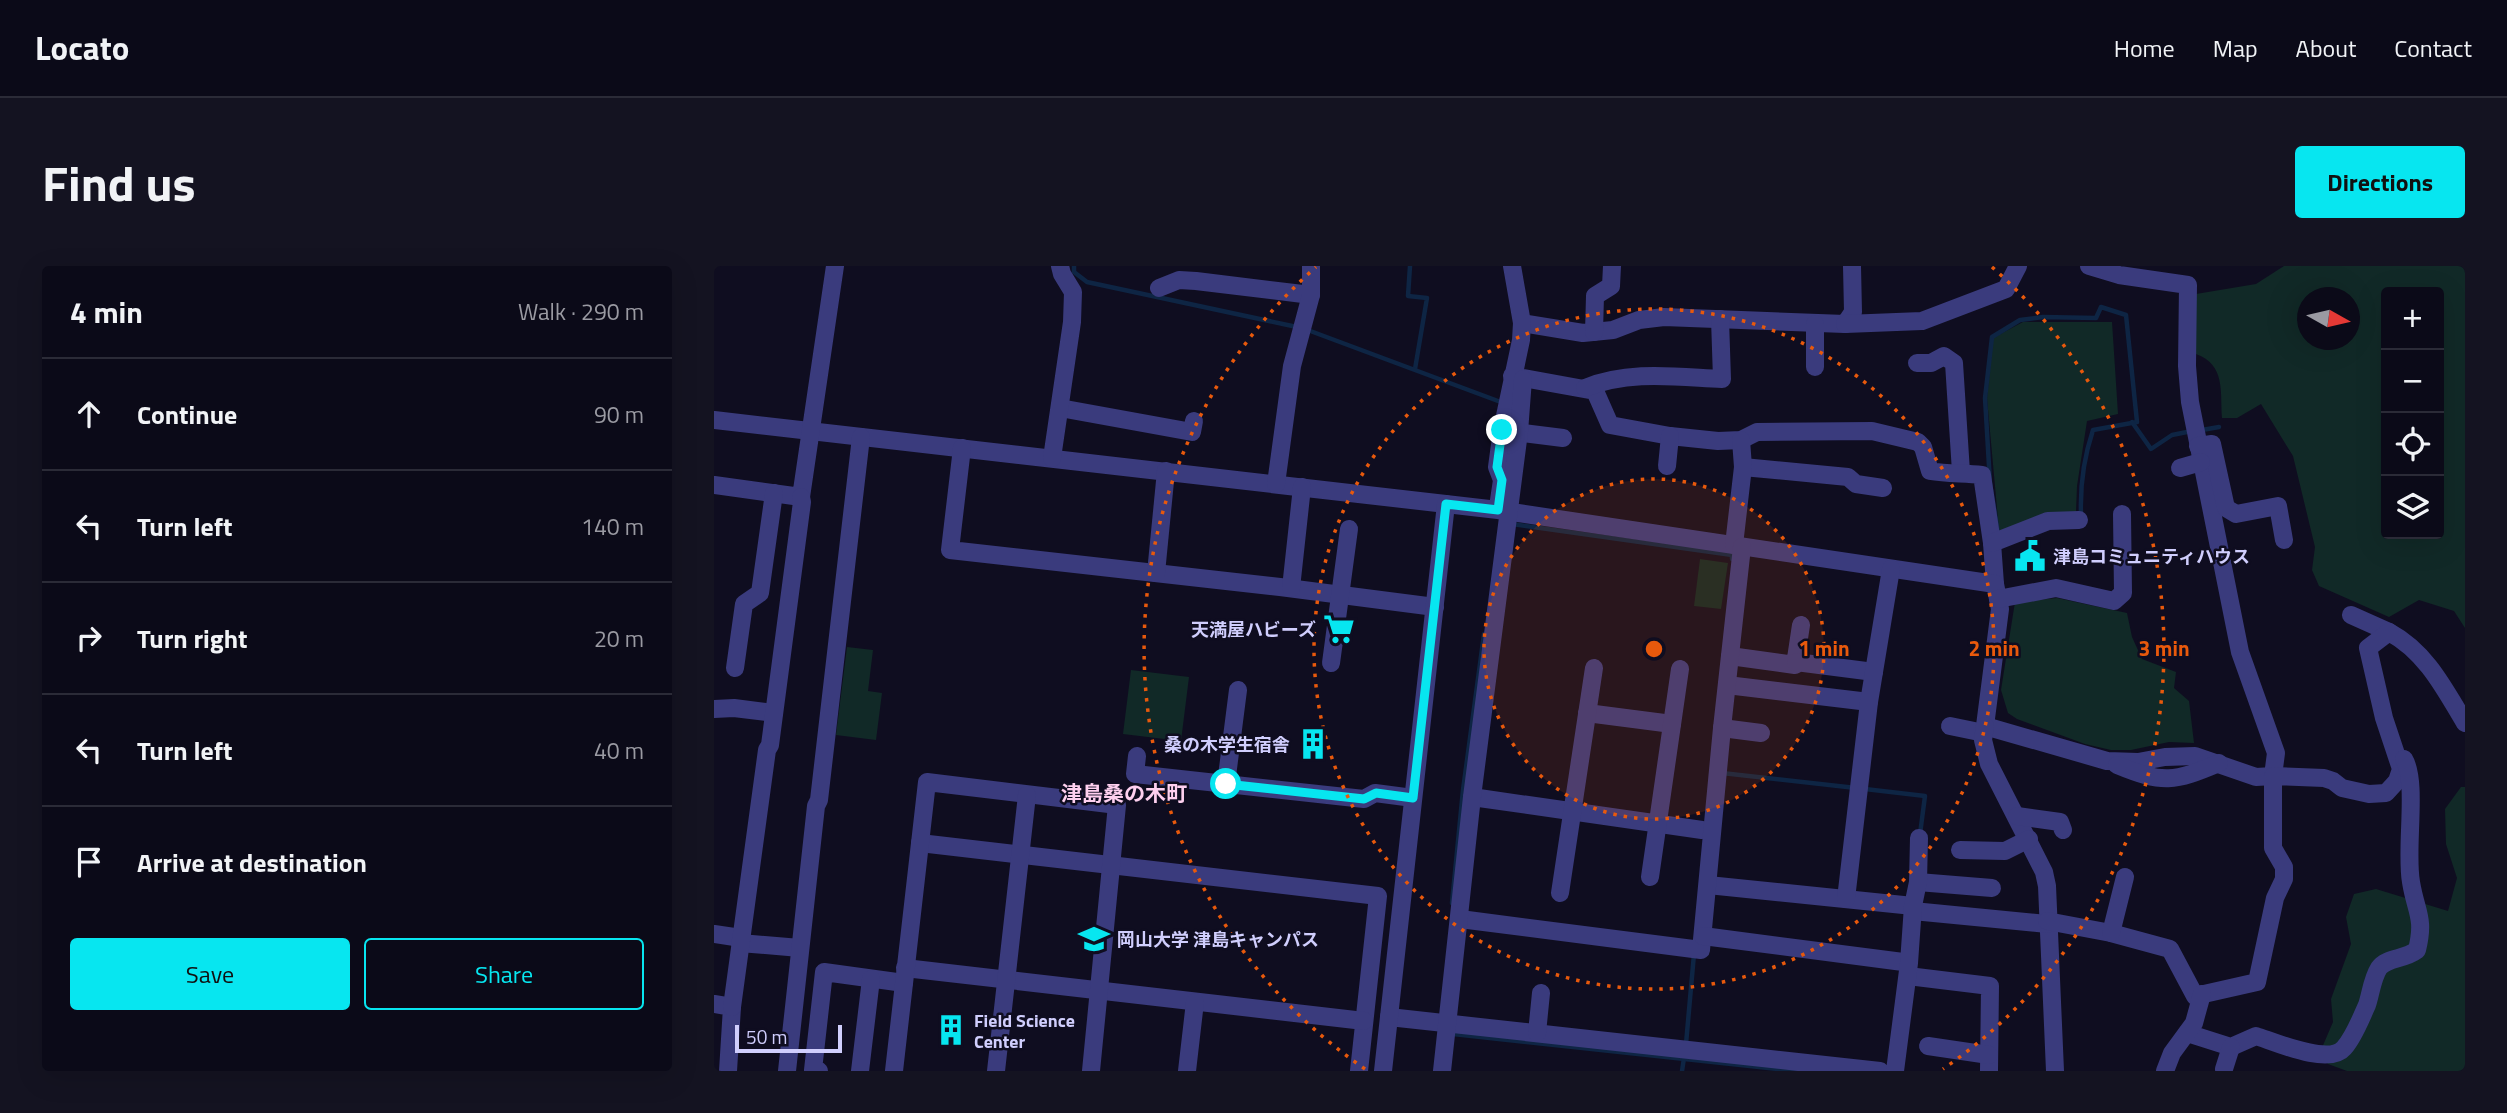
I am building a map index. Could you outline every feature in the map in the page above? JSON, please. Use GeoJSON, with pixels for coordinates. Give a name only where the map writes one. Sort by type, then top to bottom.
{"type":"FeatureCollection","features":[{"type":"Feature","properties":{"kind":"street"},"geometry":{"type":"LineString","coordinates":[[728,1071],[723,1006],[740,940],[767,750],[770,745],[801,497],[835,266]]}},
{"type":"Feature","properties":{"kind":"street"},"geometry":{"type":"LineString","coordinates":[[1052,458],[1072,322],[1073,292],[1060,266]]}},
{"type":"Feature","properties":{"kind":"street"},"geometry":{"type":"LineString","coordinates":[[1276,484],[1292,366],[1311,295],[1311,266]]}},
{"type":"Feature","properties":{"kind":"street"},"geometry":{"type":"LineString","coordinates":[[1442,1071],[1441,1023],[1460,919],[1505,517],[1502,480],[1497,467],[1510,431],[1521,341],[1522,323],[1512,266]]}},
{"type":"Feature","properties":{"kind":"street"},"geometry":{"type":"LineString","coordinates":[[1594,332],[1595,296],[1611,286],[1612,266]]}},
{"type":"Feature","properties":{"kind":"street"},"geometry":{"type":"LineString","coordinates":[[1845,324],[1853,312],[1852,266]]}},
{"type":"Feature","properties":{"kind":"street"},"geometry":{"type":"LineString","coordinates":[[1522,323],[1583,333],[1613,330],[1639,320],[1664,317],[1815,324],[1922,321],[2006,289],[2018,266]]}},
{"type":"Feature","properties":{"kind":"street"},"geometry":{"type":"LineString","coordinates":[[1708,885],[2047,922],[2111,933],[2170,949],[2195,996],[2257,982],[2275,898],[2284,879],[2284,867],[2273,848],[2273,776],[2276,753],[2240,652],[2190,402],[2187,366],[2188,285],[2089,266]]}},
{"type":"Feature","properties":{"kind":"street"},"geometry":{"type":"LineString","coordinates":[[1159,288],[1197,273],[1311,295]]}},
{"type":"Feature","properties":{"kind":"street"},"geometry":{"type":"LineString","coordinates":[[1585,388],[1653,374],[1722,379],[1720,319]]}},
{"type":"Feature","properties":{"kind":"street"},"geometry":{"type":"LineString","coordinates":[[1815,324],[1815,367]]}},
{"type":"Feature","properties":{"kind":"street"},"geometry":{"type":"LineString","coordinates":[[1917,363],[1931,363],[1944,356],[1954,363],[1961,472]]}},
{"type":"Feature","properties":{"kind":"street"},"geometry":{"type":"LineString","coordinates":[[1517,378],[1595,391],[1610,425],[1718,441],[1741,440],[1757,432],[1872,431],[1918,442],[1923,447],[1930,471],[1982,475],[2000,609],[1985,729],[1989,764],[2029,839],[2044,872],[2047,886],[2054,1071]]}},
{"type":"Feature","properties":{"kind":"street"},"geometry":{"type":"LineString","coordinates":[[1060,408],[1136,416],[1192,432],[1194,421]]}},
{"type":"Feature","properties":{"kind":"street"},"geometry":{"type":"LineString","coordinates":[[714,420],[1446,504],[1505,517],[1738,546],[1891,569],[1997,591],[2056,588],[2114,601],[2123,593],[2122,514]]}},
{"type":"Feature","properties":{"kind":"street"},"geometry":{"type":"LineString","coordinates":[[1510,431],[1563,438]]}},
{"type":"Feature","properties":{"kind":"street"},"geometry":{"type":"LineString","coordinates":[[1667,466],[1670,436]]}},
{"type":"Feature","properties":{"kind":"street"},"geometry":{"type":"LineString","coordinates":[[787,1071],[861,437]]}},
{"type":"Feature","properties":{"kind":"street"},"geometry":{"type":"LineString","coordinates":[[1697,945],[1708,885],[1730,656],[1743,467],[1741,440]]}},
{"type":"Feature","properties":{"kind":"street"},"geometry":{"type":"LineString","coordinates":[[2180,468],[2212,443],[2226,508],[2236,514],[2278,506],[2284,540]]}},
{"type":"Feature","properties":{"kind":"street"},"geometry":{"type":"LineString","coordinates":[[962,448],[950,550],[1435,607]]}},
{"type":"Feature","properties":{"kind":"street"},"geometry":{"type":"LineString","coordinates":[[1743,467],[1847,477],[1856,484],[1883,488]]}},
{"type":"Feature","properties":{"kind":"street"},"geometry":{"type":"LineString","coordinates":[[1156,573],[1166,471]]}},
{"type":"Feature","properties":{"kind":"street"},"geometry":{"type":"LineString","coordinates":[[714,485],[801,497]]}},
{"type":"Feature","properties":{"kind":"street"},"geometry":{"type":"LineString","coordinates":[[1291,588],[1302,487]]}},
{"type":"Feature","properties":{"kind":"street"},"geometry":{"type":"LineString","coordinates":[[735,668],[744,604],[760,593],[774,493]]}},
{"type":"Feature","properties":{"kind":"street"},"geometry":{"type":"LineString","coordinates":[[1383,1071],[1446,504]]}},
{"type":"Feature","properties":{"kind":"street"},"geometry":{"type":"LineString","coordinates":[[1992,543],[2048,521],[2079,520]]}},
{"type":"Feature","properties":{"kind":"street"},"geometry":{"type":"LineString","coordinates":[[1331,663],[1349,529]]}},
{"type":"Feature","properties":{"kind":"street"},"geometry":{"type":"LineString","coordinates":[[1846,899],[1869,702],[1891,569]]}},
{"type":"Feature","properties":{"kind":"street"},"geometry":{"type":"LineString","coordinates":[[2351,615],[2402,639],[2434,670],[2465,723]]}},
{"type":"Feature","properties":{"kind":"street"},"geometry":{"type":"LineString","coordinates":[[1796,662],[1801,625]]}},
{"type":"Feature","properties":{"kind":"street"},"geometry":{"type":"LineString","coordinates":[[1950,726],[1985,729],[2107,761],[2138,762],[2165,757],[2195,756],[2256,777],[2324,778],[2342,788],[2370,794],[2386,793],[2398,781],[2401,769],[2372,672],[2368,648],[2389,632]]}},
{"type":"Feature","properties":{"kind":"street"},"geometry":{"type":"LineString","coordinates":[[1730,656],[1874,672]]}},
{"type":"Feature","properties":{"kind":"street"},"geometry":{"type":"LineString","coordinates":[[1560,893],[1594,668]]}},
{"type":"Feature","properties":{"kind":"street"},"geometry":{"type":"LineString","coordinates":[[1650,877],[1679,669]]}},
{"type":"Feature","properties":{"kind":"street"},"geometry":{"type":"LineString","coordinates":[[1727,685],[1869,702]]}},
{"type":"Feature","properties":{"kind":"street"},"geometry":{"type":"LineString","coordinates":[[1226,784],[1238,690]]}},
{"type":"Feature","properties":{"kind":"street"},"geometry":{"type":"LineString","coordinates":[[714,709],[734,708],[774,713]]}},
{"type":"Feature","properties":{"kind":"street"},"geometry":{"type":"LineString","coordinates":[[1587,713],[1672,724]]}},
{"type":"Feature","properties":{"kind":"street"},"geometry":{"type":"LineString","coordinates":[[1722,729],[1761,733]]}},
{"type":"Feature","properties":{"kind":"street"},"geometry":{"type":"LineString","coordinates":[[2187,1033],[2231,1047],[2256,1036],[2314,1063],[2343,1050],[2368,1003],[2380,968],[2388,960],[2407,958],[2417,950],[2421,917],[2411,882],[2408,842],[2411,797],[2409,766],[2388,730]]}},
{"type":"Feature","properties":{"kind":"street"},"geometry":{"type":"LineString","coordinates":[[1137,756],[1135,774],[1364,799],[1376,793],[1413,798]]}},
{"type":"Feature","properties":{"kind":"street"},"geometry":{"type":"LineString","coordinates":[[894,1071],[927,782],[1117,805],[1091,1071]]}},
{"type":"Feature","properties":{"kind":"street"},"geometry":{"type":"LineString","coordinates":[[996,1071],[1027,794]]}},
{"type":"Feature","properties":{"kind":"street"},"geometry":{"type":"LineString","coordinates":[[1472,797],[1702,830]]}},
{"type":"Feature","properties":{"kind":"street"},"geometry":{"type":"LineString","coordinates":[[2017,816],[2060,822],[2063,830]]}},
{"type":"Feature","properties":{"kind":"street"},"geometry":{"type":"LineString","coordinates":[[1895,1071],[1910,907],[1918,882],[1919,838]]}},
{"type":"Feature","properties":{"kind":"street"},"geometry":{"type":"LineString","coordinates":[[1960,849],[2005,851],[2029,839]]}},
{"type":"Feature","properties":{"kind":"street"},"geometry":{"type":"LineString","coordinates":[[920,843],[1378,896],[1359,1071]]}},
{"type":"Feature","properties":{"kind":"street"},"geometry":{"type":"LineString","coordinates":[[2111,933],[2125,877]]}},
{"type":"Feature","properties":{"kind":"street"},"geometry":{"type":"LineString","coordinates":[[1918,882],[1992,888]]}},
{"type":"Feature","properties":{"kind":"street"},"geometry":{"type":"LineString","coordinates":[[1460,919],[1905,969],[1990,986],[1989,1063],[1928,1046]]}},
{"type":"Feature","properties":{"kind":"street"},"geometry":{"type":"LineString","coordinates":[[714,934],[800,948]]}},
{"type":"Feature","properties":{"kind":"street"},"geometry":{"type":"LineString","coordinates":[[819,1071],[813,1070],[824,972],[871,978],[905,976],[1006,981],[1364,1021]]}},
{"type":"Feature","properties":{"kind":"street"},"geometry":{"type":"LineString","coordinates":[[860,1071],[871,978]]}},
{"type":"Feature","properties":{"kind":"street"},"geometry":{"type":"LineString","coordinates":[[1537,1033],[1541,993]]}},
{"type":"Feature","properties":{"kind":"street"},"geometry":{"type":"LineString","coordinates":[[2165,1071],[2172,1053],[2194,1023],[2202,994]]}},
{"type":"Feature","properties":{"kind":"street"},"geometry":{"type":"LineString","coordinates":[[1187,1071],[1195,1002]]}},
{"type":"Feature","properties":{"kind":"street"},"geometry":{"type":"LineString","coordinates":[[1389,1017],[1880,1071]]}},
{"type":"Feature","properties":{"kind":"street"},"geometry":{"type":"LineString","coordinates":[[2224,1069],[2231,1047]]}},
{"type":"Feature","properties":{"kind":"green space"},"geometry":{"type":"Polygon","coordinates":[[[2284,266],[2465,266],[2465,628],[2454,611],[2419,600],[2389,617],[2319,586],[2312,570],[2315,547],[2293,456],[2261,404],[2237,418],[2222,418],[2221,389],[2217,372],[2206,359],[2196,354],[2196,294],[2256,284],[2284,266]]]}},
{"type":"Feature","properties":{"kind":"green space"},"geometry":{"type":"Polygon","coordinates":[[[2023,322],[2112,322],[2118,414],[2087,421],[2077,486],[2076,512],[2003,531],[1999,530],[1987,398],[1993,338],[2023,322]]]}},
{"type":"Feature","properties":{"kind":"green space"},"geometry":{"type":"Polygon","coordinates":[[[1700,559],[1728,563],[1721,609],[1694,606],[1700,559]]]}},
{"type":"Feature","properties":{"kind":"green space"},"geometry":{"type":"Polygon","coordinates":[[[2057,598],[2127,613],[2132,637],[2142,659],[2176,672],[2174,688],[2189,701],[2194,743],[2169,742],[2131,750],[2111,750],[2085,744],[2017,719],[2008,713],[2001,690],[2015,602],[2057,598]]]}},
{"type":"Feature","properties":{"kind":"green space"},"geometry":{"type":"Polygon","coordinates":[[[847,647],[873,650],[868,691],[882,693],[876,740],[836,735],[847,647]]]}},
{"type":"Feature","properties":{"kind":"green space"},"geometry":{"type":"Polygon","coordinates":[[[1131,670],[1189,677],[1181,741],[1123,734],[1131,670]]]}},
{"type":"Feature","properties":{"kind":"green space"},"geometry":{"type":"Polygon","coordinates":[[[2461,787],[2465,787],[2465,1071],[2347,1071],[2328,1064],[2321,1050],[2333,1022],[2331,999],[2351,944],[2346,917],[2354,894],[2376,889],[2448,911],[2457,878],[2446,844],[2445,809],[2461,787]]]}},
{"type":"Feature","properties":{"kind":"waterway"},"geometry":{"type":"LineString","coordinates":[[1074,266],[1074,272],[1087,282],[1297,327]]}},
{"type":"Feature","properties":{"kind":"waterway"},"geometry":{"type":"LineString","coordinates":[[1410,266],[1408,296],[1427,298],[1415,369]]}},
{"type":"Feature","properties":{"kind":"waterway"},"geometry":{"type":"LineString","coordinates":[[2101,307],[2126,315],[2137,422],[2093,430],[2083,471],[2081,514],[2045,517],[2004,534],[1998,532],[1990,483],[1985,398],[1992,337],[2020,320],[2043,317],[2096,318],[2101,307]]}},
{"type":"Feature","properties":{"kind":"waterway"},"geometry":{"type":"LineString","coordinates":[[1305,329],[1498,401]]}},
{"type":"Feature","properties":{"kind":"waterway"},"geometry":{"type":"LineString","coordinates":[[2132,422],[2151,449],[2172,435],[2187,432]]}},
{"type":"Feature","properties":{"kind":"waterway"},"geometry":{"type":"LineString","coordinates":[[2202,430],[2219,427]]}},
{"type":"Feature","properties":{"kind":"waterway"},"geometry":{"type":"LineString","coordinates":[[1512,524],[1732,555],[1732,559]]}},
{"type":"Feature","properties":{"kind":"waterway"},"geometry":{"type":"LineString","coordinates":[[1452,903],[1463,790],[1484,634]]}},
{"type":"Feature","properties":{"kind":"waterway"},"geometry":{"type":"LineString","coordinates":[[1722,773],[1856,788]]}},
{"type":"Feature","properties":{"kind":"waterway"},"geometry":{"type":"LineString","coordinates":[[1865,789],[1925,796],[1920,834]]}},
{"type":"Feature","properties":{"kind":"waterway"},"geometry":{"type":"LineString","coordinates":[[1686,1044],[1694,954]]}},
{"type":"Feature","properties":{"kind":"waterway"},"geometry":{"type":"LineString","coordinates":[[1453,1034],[1796,1071]]}},
{"type":"Feature","properties":{"kind":"waterway"},"geometry":{"type":"LineString","coordinates":[[1682,1071],[1684,1058]]}},
{"type":"Feature","properties":{"kind":"place","name":"津島コミュニティハウス"},"geometry":{"type":"Point","coordinates":[2030,556]}},
{"type":"Feature","properties":{"kind":"place","name":"天満屋ハビーズ"},"geometry":{"type":"Point","coordinates":[1339,629]}},
{"type":"Feature","properties":{"kind":"place","name":"桑の木学生宿舎"},"geometry":{"type":"Point","coordinates":[1313,744]}},
{"type":"Feature","properties":{"kind":"place","name":"岡山大学 津島キャンパス"},"geometry":{"type":"Point","coordinates":[1094,939]}},
{"type":"Feature","properties":{"kind":"place","name":"Field Science Center"},"geometry":{"type":"Point","coordinates":[951,1030]}},
{"type":"Feature","properties":{"kind":"district","name":"津島桑の木町"},"geometry":{"type":"Point","coordinates":[1124,793]}},
{"type":"Feature","properties":{"kind":"route"},"geometry":{"type":"LineString","coordinates":[[1226,784],[1364,799],[1376,793],[1413,798],[1446,504],[1498,510],[1502,480],[1497,467],[1502,430]]}}]}
